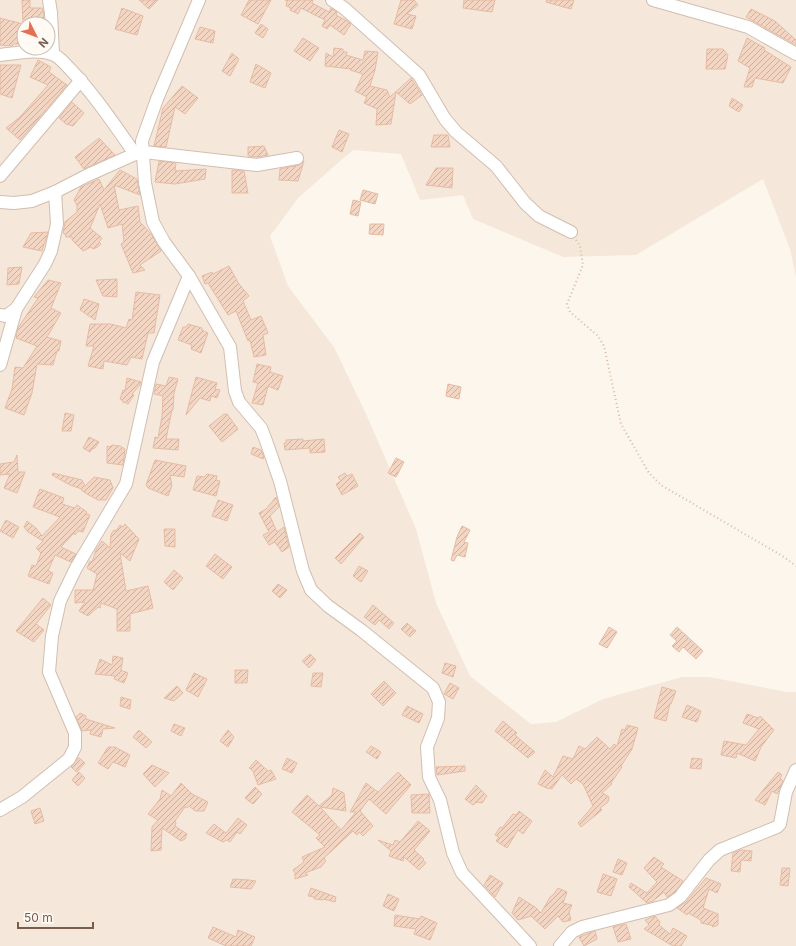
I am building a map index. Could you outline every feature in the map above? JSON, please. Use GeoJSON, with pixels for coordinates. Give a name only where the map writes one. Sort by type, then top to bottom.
{"type":"FeatureCollection","features":[{"type":"Feature","properties":{"kind":"street"},"geometry":{"type":"LineString","coordinates":[[49,0],[51,16]]}},
{"type":"Feature","properties":{"kind":"street"},"geometry":{"type":"LineString","coordinates":[[199,0],[157,99],[139,153],[153,222],[164,242],[189,276],[230,347],[235,391],[239,402],[260,428],[265,438],[280,481],[303,571],[311,590],[328,606],[361,630],[432,688],[439,702],[438,718],[427,748],[429,778],[440,800],[453,853],[462,873],[530,946]]}},
{"type":"Feature","properties":{"kind":"street"},"geometry":{"type":"LineString","coordinates":[[332,0],[344,8],[419,75],[445,119],[456,132],[496,166],[525,203],[539,216],[572,232]]}},
{"type":"Feature","properties":{"kind":"street"},"geometry":{"type":"LineString","coordinates":[[653,0],[748,27],[796,54]]}},
{"type":"Feature","properties":{"kind":"street"},"geometry":{"type":"LineString","coordinates":[[0,55],[16,54]]}},
{"type":"Feature","properties":{"kind":"street"},"geometry":{"type":"LineString","coordinates":[[56,56],[81,80],[139,153]]}},
{"type":"Feature","properties":{"kind":"street"},"geometry":{"type":"LineString","coordinates":[[0,176],[81,80]]}},
{"type":"Feature","properties":{"kind":"street"},"geometry":{"type":"LineString","coordinates":[[0,202],[14,203],[32,201],[55,192],[88,175],[139,153],[257,165],[297,158]]}},
{"type":"Feature","properties":{"kind":"street"},"geometry":{"type":"LineString","coordinates":[[0,365],[16,309],[46,264],[51,251],[56,224],[55,192]]}},
{"type":"Feature","properties":{"kind":"street"},"geometry":{"type":"LineString","coordinates":[[0,810],[22,797],[69,759],[75,747],[75,733],[49,672],[52,636],[60,601],[76,568],[126,484],[153,362],[189,276]]}},
{"type":"Feature","properties":{"kind":"street"},"geometry":{"type":"LineString","coordinates":[[0,315],[6,316],[16,309]]}},
{"type":"Feature","properties":{"kind":"street"},"geometry":{"type":"LineString","coordinates":[[560,946],[572,932],[582,927],[670,905],[680,897],[709,860],[720,850],[776,827],[780,824],[786,792],[796,770]]}},
{"type":"Feature","properties":{"kind":"path"},"geometry":{"type":"LineString","coordinates":[[572,232],[580,246],[583,264],[568,304],[570,312],[598,336],[604,346],[621,424],[649,473],[661,485],[784,557],[796,566]]}},
{"type":"Feature","properties":{"kind":"shaded area"},"geometry":{"type":"Polygon","coordinates":[[[0,0],[796,0],[796,277],[790,249],[763,179],[636,255],[563,257],[473,219],[463,195],[420,200],[401,154],[353,150],[299,197],[270,236],[288,286],[334,347],[367,416],[416,529],[436,603],[470,676],[531,724],[556,722],[603,699],[682,677],[709,677],[787,692],[796,692],[796,946],[0,946],[0,0]]]}},
{"type":"Feature","properties":{"kind":"building"},"geometry":{"type":"Polygon","coordinates":[[[22,0],[30,0],[30,8],[42,8],[44,14],[44,16],[23,16],[22,0]]]}},
{"type":"Feature","properties":{"kind":"building"},"geometry":{"type":"Polygon","coordinates":[[[139,0],[158,0],[149,9],[139,0]]]}},
{"type":"Feature","properties":{"kind":"building"},"geometry":{"type":"Polygon","coordinates":[[[249,0],[271,0],[258,24],[241,15],[249,0]]]}},
{"type":"Feature","properties":{"kind":"building"},"geometry":{"type":"Polygon","coordinates":[[[285,0],[313,0],[312,3],[329,12],[331,8],[337,12],[336,15],[351,24],[344,35],[330,25],[327,29],[322,26],[325,20],[301,8],[298,14],[290,10],[291,8],[286,6],[287,1],[285,0]]]}},
{"type":"Feature","properties":{"kind":"building"},"geometry":{"type":"Polygon","coordinates":[[[401,0],[414,0],[418,5],[407,14],[416,16],[412,29],[394,24],[401,0]]]}},
{"type":"Feature","properties":{"kind":"building"},"geometry":{"type":"Polygon","coordinates":[[[464,0],[495,0],[492,12],[463,8],[464,0]]]}},
{"type":"Feature","properties":{"kind":"building"},"geometry":{"type":"Polygon","coordinates":[[[547,0],[574,0],[571,9],[546,2],[547,0]]]}},
{"type":"Feature","properties":{"kind":"building"},"geometry":{"type":"Polygon","coordinates":[[[122,8],[143,16],[137,35],[115,29],[122,8]]]}},
{"type":"Feature","properties":{"kind":"building"},"geometry":{"type":"Polygon","coordinates":[[[751,9],[775,21],[796,40],[796,45],[746,17],[751,9]]]}},
{"type":"Feature","properties":{"kind":"building"},"geometry":{"type":"Polygon","coordinates":[[[0,18],[16,22],[16,44],[13,44],[12,46],[0,45],[0,18]]]}},
{"type":"Feature","properties":{"kind":"building"},"geometry":{"type":"Polygon","coordinates":[[[261,24],[268,29],[263,38],[255,33],[261,24]]]}},
{"type":"Feature","properties":{"kind":"building"},"geometry":{"type":"Polygon","coordinates":[[[200,27],[215,31],[213,43],[195,39],[200,27]]]}},
{"type":"Feature","properties":{"kind":"building"},"geometry":{"type":"Polygon","coordinates":[[[303,38],[319,48],[310,61],[294,51],[303,38]]]}},
{"type":"Feature","properties":{"kind":"building"},"geometry":{"type":"Polygon","coordinates":[[[747,38],[765,48],[764,50],[791,67],[783,83],[755,78],[752,87],[744,87],[750,68],[738,61],[747,38]]]}},
{"type":"Feature","properties":{"kind":"building"},"geometry":{"type":"Polygon","coordinates":[[[334,48],[343,49],[343,52],[347,52],[346,55],[363,60],[365,51],[378,52],[375,70],[370,86],[387,90],[390,97],[411,78],[422,95],[410,104],[396,92],[391,124],[376,125],[377,109],[364,103],[367,97],[355,91],[363,74],[350,70],[351,69],[325,66],[326,53],[333,57],[334,48]]]}},
{"type":"Feature","properties":{"kind":"building"},"geometry":{"type":"Polygon","coordinates":[[[707,49],[723,49],[728,55],[725,69],[706,69],[707,49]]]}},
{"type":"Feature","properties":{"kind":"building"},"geometry":{"type":"Polygon","coordinates":[[[232,53],[239,59],[230,76],[222,71],[232,53]]]}},
{"type":"Feature","properties":{"kind":"building"},"geometry":{"type":"Polygon","coordinates":[[[38,60],[51,67],[49,72],[67,85],[20,140],[6,128],[20,117],[48,85],[30,77],[38,60]]]}},
{"type":"Feature","properties":{"kind":"building"},"geometry":{"type":"Polygon","coordinates":[[[256,64],[271,73],[265,88],[250,82],[256,64]]]}},
{"type":"Feature","properties":{"kind":"building"},"geometry":{"type":"Polygon","coordinates":[[[0,65],[21,65],[12,98],[0,94],[0,65]]]}},
{"type":"Feature","properties":{"kind":"building"},"geometry":{"type":"Polygon","coordinates":[[[182,86],[198,98],[185,114],[175,107],[166,147],[154,146],[163,108],[182,86]]]}},
{"type":"Feature","properties":{"kind":"building"},"geometry":{"type":"Polygon","coordinates":[[[732,98],[743,105],[739,112],[729,106],[732,98]]]}},
{"type":"Feature","properties":{"kind":"building"},"geometry":{"type":"Polygon","coordinates":[[[72,102],[84,113],[73,126],[66,124],[59,118],[72,102]]]}},
{"type":"Feature","properties":{"kind":"building"},"geometry":{"type":"Polygon","coordinates":[[[339,130],[349,134],[342,152],[332,147],[339,130]]]}},
{"type":"Feature","properties":{"kind":"building"},"geometry":{"type":"Polygon","coordinates":[[[434,135],[448,135],[450,147],[431,147],[434,135]]]}},
{"type":"Feature","properties":{"kind":"building"},"geometry":{"type":"Polygon","coordinates":[[[99,138],[115,155],[84,169],[75,157],[99,138]]]}},
{"type":"Feature","properties":{"kind":"building"},"geometry":{"type":"Polygon","coordinates":[[[264,146],[268,155],[257,157],[248,156],[248,147],[264,146]]]}},
{"type":"Feature","properties":{"kind":"building"},"geometry":{"type":"Polygon","coordinates":[[[159,161],[176,163],[175,171],[206,169],[205,179],[175,184],[155,182],[159,161]]]}},
{"type":"Feature","properties":{"kind":"building"},"geometry":{"type":"Polygon","coordinates":[[[304,161],[298,181],[279,180],[280,169],[299,165],[304,161]]]}},
{"type":"Feature","properties":{"kind":"building"},"geometry":{"type":"Polygon","coordinates":[[[436,168],[453,168],[452,188],[426,185],[436,168]]]}},
{"type":"Feature","properties":{"kind":"building"},"geometry":{"type":"Polygon","coordinates":[[[120,170],[137,179],[140,195],[114,185],[119,210],[138,206],[140,222],[152,235],[161,251],[140,265],[145,270],[133,273],[121,244],[124,242],[122,224],[108,228],[100,204],[90,228],[102,238],[99,242],[101,244],[98,247],[93,249],[91,247],[83,251],[72,240],[72,237],[66,237],[63,233],[65,222],[77,212],[77,205],[74,200],[81,187],[99,179],[104,190],[120,170]]]}},
{"type":"Feature","properties":{"kind":"building"},"geometry":{"type":"Polygon","coordinates":[[[232,170],[244,171],[248,193],[232,193],[232,170]]]}},
{"type":"Feature","properties":{"kind":"building"},"geometry":{"type":"Polygon","coordinates":[[[363,190],[378,194],[375,204],[360,200],[363,190]]]}},
{"type":"Feature","properties":{"kind":"building"},"geometry":{"type":"Polygon","coordinates":[[[353,200],[361,202],[358,216],[350,214],[353,200]]]}},
{"type":"Feature","properties":{"kind":"building"},"geometry":{"type":"Polygon","coordinates":[[[370,224],[384,224],[383,235],[369,234],[370,224]]]}},
{"type":"Feature","properties":{"kind":"building"},"geometry":{"type":"Polygon","coordinates":[[[48,232],[42,251],[23,247],[31,233],[48,232]]]}},
{"type":"Feature","properties":{"kind":"building"},"geometry":{"type":"Polygon","coordinates":[[[229,266],[239,284],[249,296],[243,301],[251,320],[261,316],[268,333],[263,335],[266,355],[254,357],[250,340],[248,341],[236,311],[228,315],[208,283],[205,284],[202,276],[212,272],[213,274],[229,266]]]}},
{"type":"Feature","properties":{"kind":"building"},"geometry":{"type":"Polygon","coordinates":[[[22,267],[19,284],[7,285],[8,268],[22,267]]]}},
{"type":"Feature","properties":{"kind":"building"},"geometry":{"type":"Polygon","coordinates":[[[117,279],[117,297],[103,296],[96,280],[117,279]]]}},
{"type":"Feature","properties":{"kind":"building"},"geometry":{"type":"Polygon","coordinates":[[[48,280],[61,283],[51,308],[61,313],[47,337],[61,341],[59,351],[57,351],[53,365],[37,364],[32,393],[24,415],[5,408],[12,389],[15,367],[23,368],[37,346],[16,338],[18,328],[38,298],[34,297],[48,280]]]}},
{"type":"Feature","properties":{"kind":"building"},"geometry":{"type":"Polygon","coordinates":[[[136,292],[160,295],[154,333],[148,333],[142,359],[131,357],[127,365],[104,361],[103,369],[88,366],[94,346],[86,346],[90,324],[111,324],[126,328],[129,319],[132,320],[136,292]]]}},
{"type":"Feature","properties":{"kind":"building"},"geometry":{"type":"Polygon","coordinates":[[[84,299],[99,304],[95,320],[80,310],[84,299]]]}},
{"type":"Feature","properties":{"kind":"building"},"geometry":{"type":"Polygon","coordinates":[[[188,324],[202,328],[202,330],[208,333],[201,353],[191,349],[192,345],[178,340],[183,327],[186,327],[188,324]]]}},
{"type":"Feature","properties":{"kind":"building"},"geometry":{"type":"Polygon","coordinates":[[[257,364],[271,367],[270,372],[283,376],[278,390],[268,386],[263,405],[252,403],[258,383],[253,382],[257,364]]]}},
{"type":"Feature","properties":{"kind":"building"},"geometry":{"type":"Polygon","coordinates":[[[169,377],[178,379],[166,439],[179,439],[178,450],[153,448],[155,437],[158,438],[162,416],[163,396],[154,394],[156,384],[166,386],[169,377]]]}},
{"type":"Feature","properties":{"kind":"building"},"geometry":{"type":"Polygon","coordinates":[[[196,377],[217,383],[215,389],[220,390],[217,398],[211,396],[210,401],[200,398],[186,415],[196,377]]]}},
{"type":"Feature","properties":{"kind":"building"},"geometry":{"type":"Polygon","coordinates":[[[127,378],[141,382],[132,394],[134,395],[128,404],[123,403],[120,399],[123,390],[125,391],[127,378]]]}},
{"type":"Feature","properties":{"kind":"building"},"geometry":{"type":"Polygon","coordinates":[[[448,384],[461,387],[459,399],[446,396],[448,384]]]}},
{"type":"Feature","properties":{"kind":"building"},"geometry":{"type":"Polygon","coordinates":[[[65,413],[74,415],[71,431],[62,431],[65,413]]]}},
{"type":"Feature","properties":{"kind":"building"},"geometry":{"type":"Polygon","coordinates":[[[224,414],[227,414],[238,429],[222,442],[209,426],[224,414]]]}},
{"type":"Feature","properties":{"kind":"building"},"geometry":{"type":"Polygon","coordinates":[[[89,437],[99,442],[90,452],[83,448],[89,437]]]}},
{"type":"Feature","properties":{"kind":"building"},"geometry":{"type":"Polygon","coordinates":[[[303,439],[303,441],[324,439],[325,452],[310,453],[310,448],[285,450],[284,443],[286,443],[286,440],[303,439]]]}},
{"type":"Feature","properties":{"kind":"building"},"geometry":{"type":"Polygon","coordinates":[[[112,445],[120,446],[125,449],[123,465],[107,463],[107,446],[110,447],[112,445]]]}},
{"type":"Feature","properties":{"kind":"building"},"geometry":{"type":"Polygon","coordinates":[[[253,447],[261,450],[264,457],[263,459],[251,454],[253,447]]]}},
{"type":"Feature","properties":{"kind":"building"},"geometry":{"type":"Polygon","coordinates":[[[17,455],[18,472],[25,472],[17,493],[4,488],[10,474],[0,475],[0,464],[14,462],[17,455]]]}},
{"type":"Feature","properties":{"kind":"building"},"geometry":{"type":"Polygon","coordinates":[[[396,458],[404,462],[396,477],[388,473],[396,458]]]}},
{"type":"Feature","properties":{"kind":"building"},"geometry":{"type":"Polygon","coordinates":[[[155,460],[186,466],[184,477],[170,475],[172,486],[168,496],[148,488],[146,485],[155,460]]]}},
{"type":"Feature","properties":{"kind":"building"},"geometry":{"type":"Polygon","coordinates":[[[53,473],[82,480],[85,486],[94,477],[110,480],[113,488],[106,500],[98,500],[81,490],[82,489],[70,485],[52,475],[53,473]]]}},
{"type":"Feature","properties":{"kind":"building"},"geometry":{"type":"Polygon","coordinates":[[[345,473],[347,476],[352,474],[358,486],[342,495],[336,484],[341,481],[338,477],[345,473]]]}},
{"type":"Feature","properties":{"kind":"building"},"geometry":{"type":"Polygon","coordinates":[[[207,474],[217,476],[216,480],[220,481],[216,496],[193,490],[197,476],[204,477],[207,474]]]}},
{"type":"Feature","properties":{"kind":"building"},"geometry":{"type":"Polygon","coordinates":[[[40,489],[64,498],[62,504],[75,508],[77,505],[87,512],[86,514],[90,515],[83,532],[78,531],[75,535],[74,533],[61,547],[76,554],[71,562],[55,555],[48,571],[53,573],[49,584],[28,576],[32,565],[36,566],[41,553],[36,548],[43,541],[28,532],[24,527],[27,521],[36,528],[42,536],[60,517],[33,507],[40,489]]]}},
{"type":"Feature","properties":{"kind":"building"},"geometry":{"type":"Polygon","coordinates":[[[276,497],[279,507],[270,516],[277,532],[284,527],[289,547],[282,552],[275,542],[269,545],[263,535],[269,532],[259,513],[266,509],[276,497]]]}},
{"type":"Feature","properties":{"kind":"building"},"geometry":{"type":"Polygon","coordinates":[[[218,500],[233,505],[227,521],[212,516],[218,500]]]}},
{"type":"Feature","properties":{"kind":"building"},"geometry":{"type":"Polygon","coordinates":[[[6,520],[19,527],[13,538],[0,531],[6,520]]]}},
{"type":"Feature","properties":{"kind":"building"},"geometry":{"type":"Polygon","coordinates":[[[125,524],[139,539],[130,561],[120,553],[126,591],[148,586],[153,608],[130,614],[130,631],[117,631],[117,609],[101,603],[100,608],[98,607],[88,616],[79,611],[85,602],[75,603],[75,590],[93,590],[97,574],[87,568],[90,561],[92,562],[96,550],[102,541],[110,548],[111,534],[114,530],[116,531],[120,525],[123,527],[125,524]]]}},
{"type":"Feature","properties":{"kind":"building"},"geometry":{"type":"Polygon","coordinates":[[[462,526],[470,530],[464,542],[468,543],[465,557],[457,555],[454,561],[451,560],[457,537],[462,526]]]}},
{"type":"Feature","properties":{"kind":"building"},"geometry":{"type":"Polygon","coordinates":[[[164,529],[175,529],[175,547],[165,546],[164,529]]]}},
{"type":"Feature","properties":{"kind":"building"},"geometry":{"type":"Polygon","coordinates":[[[360,533],[364,537],[341,564],[335,558],[360,533]]]}},
{"type":"Feature","properties":{"kind":"building"},"geometry":{"type":"Polygon","coordinates":[[[215,554],[232,567],[223,579],[206,566],[215,554]]]}},
{"type":"Feature","properties":{"kind":"building"},"geometry":{"type":"Polygon","coordinates":[[[359,566],[368,571],[361,582],[353,576],[359,566]]]}},
{"type":"Feature","properties":{"kind":"building"},"geometry":{"type":"Polygon","coordinates":[[[174,570],[183,578],[173,590],[164,582],[174,570]]]}},
{"type":"Feature","properties":{"kind":"building"},"geometry":{"type":"Polygon","coordinates":[[[278,584],[287,590],[280,598],[272,591],[278,584]]]}},
{"type":"Feature","properties":{"kind":"building"},"geometry":{"type":"Polygon","coordinates":[[[43,598],[51,605],[36,624],[44,630],[34,642],[16,631],[43,598]]]}},
{"type":"Feature","properties":{"kind":"building"},"geometry":{"type":"Polygon","coordinates":[[[373,605],[394,623],[389,629],[379,620],[375,625],[364,617],[373,605]]]}},
{"type":"Feature","properties":{"kind":"building"},"geometry":{"type":"Polygon","coordinates":[[[407,623],[416,631],[410,637],[401,629],[407,623]]]}},
{"type":"Feature","properties":{"kind":"building"},"geometry":{"type":"Polygon","coordinates":[[[609,627],[617,632],[607,648],[599,644],[609,627]]]}},
{"type":"Feature","properties":{"kind":"building"},"geometry":{"type":"Polygon","coordinates":[[[677,627],[703,651],[696,659],[683,647],[679,652],[672,646],[677,641],[670,635],[677,627]]]}},
{"type":"Feature","properties":{"kind":"building"},"geometry":{"type":"Polygon","coordinates":[[[310,654],[316,660],[309,668],[302,661],[310,654]]]}},
{"type":"Feature","properties":{"kind":"building"},"geometry":{"type":"Polygon","coordinates":[[[113,656],[123,658],[121,670],[128,673],[124,683],[114,679],[115,676],[95,674],[100,659],[112,665],[113,656]]]}},
{"type":"Feature","properties":{"kind":"building"},"geometry":{"type":"Polygon","coordinates":[[[445,663],[456,666],[453,677],[442,673],[445,663]]]}},
{"type":"Feature","properties":{"kind":"building"},"geometry":{"type":"Polygon","coordinates":[[[235,670],[248,670],[247,683],[235,683],[235,670]]]}},
{"type":"Feature","properties":{"kind":"building"},"geometry":{"type":"Polygon","coordinates":[[[194,673],[207,679],[198,697],[186,690],[194,673]]]}},
{"type":"Feature","properties":{"kind":"building"},"geometry":{"type":"Polygon","coordinates":[[[313,673],[323,673],[321,687],[311,686],[313,673]]]}},
{"type":"Feature","properties":{"kind":"building"},"geometry":{"type":"Polygon","coordinates":[[[384,681],[396,693],[383,706],[371,694],[384,681]]]}},
{"type":"Feature","properties":{"kind":"building"},"geometry":{"type":"Polygon","coordinates":[[[450,683],[459,688],[453,699],[444,694],[450,683]]]}},
{"type":"Feature","properties":{"kind":"building"},"geometry":{"type":"Polygon","coordinates":[[[177,686],[183,693],[174,701],[164,698],[177,686]]]}},
{"type":"Feature","properties":{"kind":"building"},"geometry":{"type":"Polygon","coordinates":[[[662,687],[676,691],[670,704],[666,721],[654,718],[662,687]]]}},
{"type":"Feature","properties":{"kind":"building"},"geometry":{"type":"Polygon","coordinates":[[[121,697],[131,700],[130,709],[120,706],[121,697]]]}},
{"type":"Feature","properties":{"kind":"building"},"geometry":{"type":"Polygon","coordinates":[[[687,705],[701,711],[697,722],[682,717],[687,705]]]}},
{"type":"Feature","properties":{"kind":"building"},"geometry":{"type":"Polygon","coordinates":[[[407,706],[423,714],[419,723],[402,715],[407,706]]]}},
{"type":"Feature","properties":{"kind":"building"},"geometry":{"type":"Polygon","coordinates":[[[80,713],[86,716],[86,719],[115,728],[103,729],[101,737],[90,734],[91,730],[82,731],[76,717],[80,713]]]}},
{"type":"Feature","properties":{"kind":"building"},"geometry":{"type":"Polygon","coordinates":[[[747,714],[758,718],[760,716],[774,730],[761,747],[755,761],[737,753],[736,758],[721,755],[724,741],[746,745],[759,729],[743,723],[747,714]]]}},
{"type":"Feature","properties":{"kind":"building"},"geometry":{"type":"Polygon","coordinates":[[[503,721],[517,733],[515,735],[535,752],[528,758],[495,731],[503,721]]]}},
{"type":"Feature","properties":{"kind":"building"},"geometry":{"type":"Polygon","coordinates":[[[174,724],[185,728],[181,736],[171,731],[174,724]]]}},
{"type":"Feature","properties":{"kind":"building"},"geometry":{"type":"Polygon","coordinates":[[[627,725],[638,728],[632,749],[611,783],[612,784],[602,793],[609,797],[608,802],[600,808],[602,810],[581,827],[578,823],[593,806],[583,784],[576,779],[571,784],[562,775],[552,789],[538,784],[545,770],[553,777],[563,756],[573,759],[579,746],[585,749],[597,737],[610,749],[614,744],[617,746],[622,729],[625,730],[627,725]]]}},
{"type":"Feature","properties":{"kind":"building"},"geometry":{"type":"Polygon","coordinates":[[[139,730],[152,742],[146,748],[133,737],[139,730]]]}},
{"type":"Feature","properties":{"kind":"building"},"geometry":{"type":"Polygon","coordinates":[[[228,730],[234,737],[228,747],[220,741],[228,730]]]}},
{"type":"Feature","properties":{"kind":"building"},"geometry":{"type":"Polygon","coordinates":[[[371,746],[381,752],[377,759],[366,752],[371,746]]]}},
{"type":"Feature","properties":{"kind":"building"},"geometry":{"type":"Polygon","coordinates":[[[108,747],[115,747],[130,755],[125,767],[113,762],[108,769],[98,763],[108,747]]]}},
{"type":"Feature","properties":{"kind":"building"},"geometry":{"type":"Polygon","coordinates":[[[78,758],[85,763],[77,772],[71,767],[78,758]]]}},
{"type":"Feature","properties":{"kind":"building"},"geometry":{"type":"Polygon","coordinates":[[[287,758],[297,763],[292,773],[282,769],[287,758]]]}},
{"type":"Feature","properties":{"kind":"building"},"geometry":{"type":"Polygon","coordinates":[[[692,758],[702,759],[701,769],[690,768],[692,758]]]}},
{"type":"Feature","properties":{"kind":"building"},"geometry":{"type":"Polygon","coordinates":[[[256,760],[268,771],[271,770],[276,779],[258,785],[253,771],[249,768],[256,760]]]}},
{"type":"Feature","properties":{"kind":"building"},"geometry":{"type":"Polygon","coordinates":[[[152,765],[169,773],[155,787],[143,774],[152,765]]]}},
{"type":"Feature","properties":{"kind":"building"},"geometry":{"type":"Polygon","coordinates":[[[465,766],[465,771],[437,775],[436,767],[465,766]]]}},
{"type":"Feature","properties":{"kind":"building"},"geometry":{"type":"Polygon","coordinates":[[[79,772],[85,778],[78,786],[72,780],[79,772]]]}},
{"type":"Feature","properties":{"kind":"building"},"geometry":{"type":"Polygon","coordinates":[[[398,772],[411,785],[386,814],[369,799],[360,811],[373,826],[363,836],[359,832],[357,835],[353,831],[324,858],[326,861],[321,867],[305,873],[308,875],[295,879],[295,873],[293,870],[304,862],[302,857],[325,847],[316,838],[320,835],[292,812],[307,795],[319,806],[332,795],[333,788],[344,793],[346,811],[320,807],[341,830],[356,812],[350,812],[366,783],[378,792],[398,772]]]}},
{"type":"Feature","properties":{"kind":"building"},"geometry":{"type":"Polygon","coordinates":[[[778,772],[782,775],[780,778],[783,781],[777,794],[772,791],[765,805],[755,800],[778,772]]]}},
{"type":"Feature","properties":{"kind":"building"},"geometry":{"type":"Polygon","coordinates":[[[181,783],[192,794],[208,802],[204,811],[195,811],[189,806],[187,808],[185,807],[175,821],[175,826],[187,834],[185,839],[181,841],[162,828],[161,850],[151,851],[152,827],[158,820],[148,814],[160,799],[162,790],[171,796],[181,783]]]}},
{"type":"Feature","properties":{"kind":"building"},"geometry":{"type":"Polygon","coordinates":[[[476,785],[487,796],[482,803],[477,802],[473,805],[465,799],[476,785]]]}},
{"type":"Feature","properties":{"kind":"building"},"geometry":{"type":"Polygon","coordinates":[[[255,787],[262,794],[253,804],[245,798],[255,787]]]}},
{"type":"Feature","properties":{"kind":"building"},"geometry":{"type":"Polygon","coordinates":[[[429,794],[430,813],[412,813],[411,795],[429,794]]]}},
{"type":"Feature","properties":{"kind":"building"},"geometry":{"type":"Polygon","coordinates":[[[40,808],[44,821],[35,824],[31,811],[40,808]]]}},
{"type":"Feature","properties":{"kind":"building"},"geometry":{"type":"Polygon","coordinates":[[[519,811],[532,821],[523,834],[518,830],[507,848],[496,841],[499,837],[495,835],[500,827],[502,828],[513,814],[516,815],[519,811]]]}},
{"type":"Feature","properties":{"kind":"building"},"geometry":{"type":"Polygon","coordinates":[[[238,818],[247,825],[240,834],[237,832],[230,842],[227,840],[223,842],[206,833],[214,824],[226,833],[238,818]]]}},
{"type":"Feature","properties":{"kind":"building"},"geometry":{"type":"Polygon","coordinates":[[[418,821],[430,831],[414,850],[424,859],[423,860],[426,863],[419,870],[404,857],[403,861],[389,856],[391,851],[378,840],[393,845],[395,840],[400,842],[418,821]]]}},
{"type":"Feature","properties":{"kind":"building"},"geometry":{"type":"Polygon","coordinates":[[[741,850],[752,851],[751,861],[741,860],[740,872],[731,871],[733,853],[741,850]]]}},
{"type":"Feature","properties":{"kind":"building"},"geometry":{"type":"Polygon","coordinates":[[[654,857],[664,864],[661,867],[683,881],[675,892],[667,897],[664,892],[653,901],[647,903],[629,887],[631,883],[647,893],[657,882],[644,868],[654,857]]]}},
{"type":"Feature","properties":{"kind":"building"},"geometry":{"type":"Polygon","coordinates":[[[618,859],[627,863],[622,875],[613,872],[618,859]]]}},
{"type":"Feature","properties":{"kind":"building"},"geometry":{"type":"Polygon","coordinates":[[[782,868],[790,868],[788,886],[780,885],[782,868]]]}},
{"type":"Feature","properties":{"kind":"building"},"geometry":{"type":"Polygon","coordinates":[[[603,874],[617,879],[611,896],[597,892],[603,874]]]}},
{"type":"Feature","properties":{"kind":"building"},"geometry":{"type":"Polygon","coordinates":[[[490,875],[503,883],[495,897],[484,885],[490,875]]]}},
{"type":"Feature","properties":{"kind":"building"},"geometry":{"type":"Polygon","coordinates":[[[706,878],[721,884],[717,893],[709,889],[703,908],[718,914],[718,925],[713,927],[711,925],[701,923],[701,920],[688,913],[687,915],[677,908],[686,902],[706,878]]]}},
{"type":"Feature","properties":{"kind":"building"},"geometry":{"type":"Polygon","coordinates":[[[233,879],[256,881],[251,889],[230,887],[233,879]]]}},
{"type":"Feature","properties":{"kind":"building"},"geometry":{"type":"Polygon","coordinates":[[[311,888],[336,897],[335,902],[323,899],[314,899],[314,897],[308,896],[311,888]]]}},
{"type":"Feature","properties":{"kind":"building"},"geometry":{"type":"Polygon","coordinates":[[[558,888],[567,892],[563,903],[572,905],[569,912],[571,920],[563,922],[558,916],[545,929],[531,916],[518,920],[512,913],[519,897],[535,907],[541,913],[550,897],[558,888]]]}},
{"type":"Feature","properties":{"kind":"building"},"geometry":{"type":"Polygon","coordinates":[[[388,894],[399,899],[394,911],[383,906],[388,894]]]}},
{"type":"Feature","properties":{"kind":"building"},"geometry":{"type":"Polygon","coordinates":[[[395,915],[420,919],[421,916],[437,923],[430,940],[414,934],[416,929],[394,926],[395,915]]]}},
{"type":"Feature","properties":{"kind":"building"},"geometry":{"type":"Polygon","coordinates":[[[655,916],[660,922],[659,925],[670,934],[673,928],[687,936],[681,946],[673,946],[644,929],[649,925],[645,920],[655,916]]]}},
{"type":"Feature","properties":{"kind":"building"},"geometry":{"type":"Polygon","coordinates":[[[626,924],[631,939],[618,942],[613,927],[626,924]]]}},
{"type":"Feature","properties":{"kind":"building"},"geometry":{"type":"Polygon","coordinates":[[[213,927],[236,937],[238,930],[255,937],[251,946],[226,946],[208,938],[213,927]]]}},
{"type":"Feature","properties":{"kind":"building"},"geometry":{"type":"Polygon","coordinates":[[[595,931],[597,939],[584,946],[579,937],[595,931]]]}}]}
